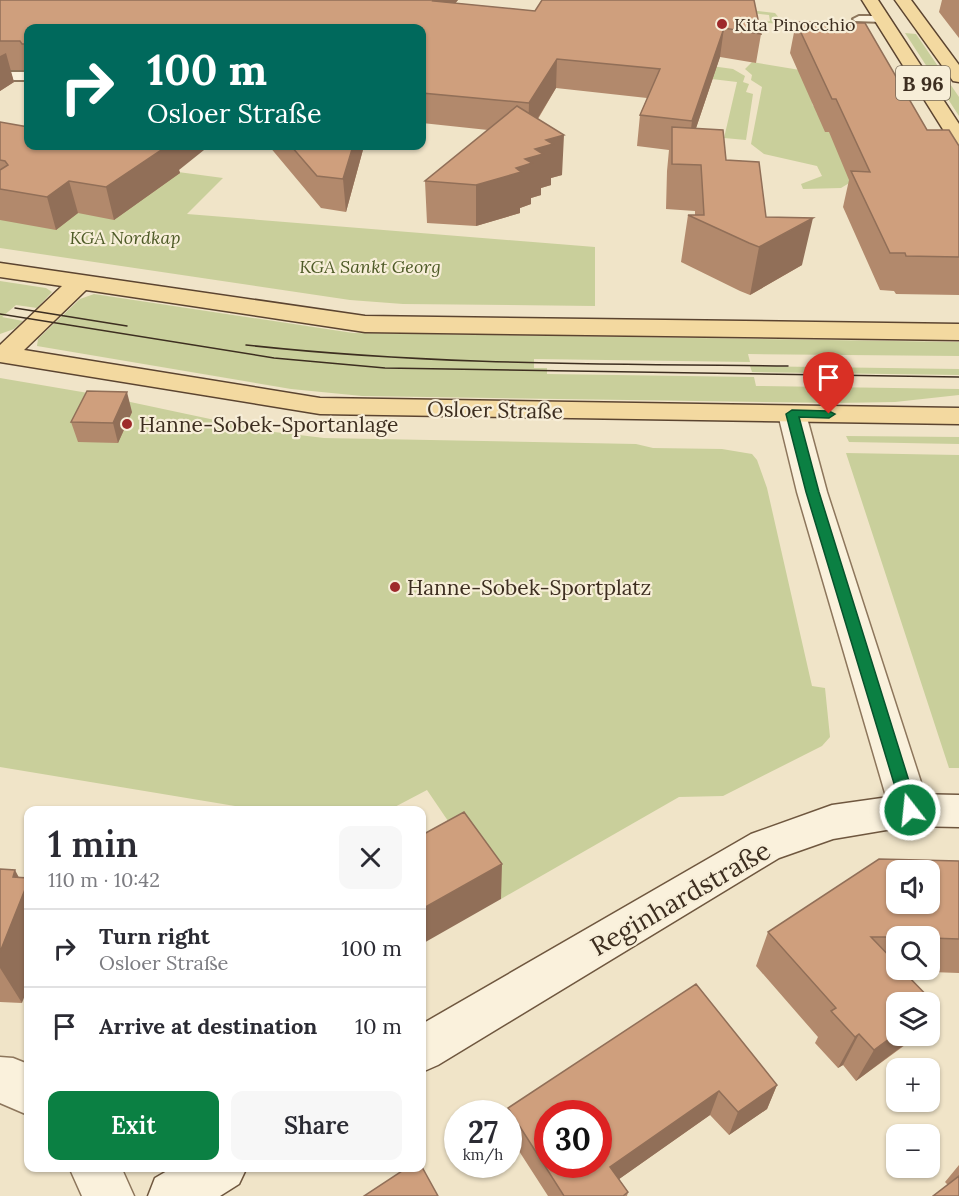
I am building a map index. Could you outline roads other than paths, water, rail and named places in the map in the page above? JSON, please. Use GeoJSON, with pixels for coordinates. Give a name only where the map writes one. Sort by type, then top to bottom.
{"type":"FeatureCollection","features":[{"type":"Feature","properties":{"kind":"main road","name":"B 96"},"geometry":{"type":"LineString","coordinates":[[870,0],[959,139]]}},
{"type":"Feature","properties":{"kind":"main road","name":"B 96"},"geometry":{"type":"LineString","coordinates":[[903,0],[959,77]]}},
{"type":"Feature","properties":{"kind":"main road"},"geometry":{"type":"LineString","coordinates":[[0,270],[365,324],[959,332]]}},
{"type":"Feature","properties":{"kind":"main road"},"geometry":{"type":"LineString","coordinates":[[3,354],[80,283]]}},
{"type":"Feature","properties":{"kind":"main road","name":"Osloer Straße"},"geometry":{"type":"LineString","coordinates":[[3,354],[320,406],[959,416]]}},
{"type":"Feature","properties":{"kind":"street"},"geometry":{"type":"LineString","coordinates":[[792,414],[813,492],[910,810]]}},
{"type":"Feature","properties":{"kind":"street","name":"Reginhardstraße"},"geometry":{"type":"LineString","coordinates":[[426,1047],[765,846],[832,822],[910,810],[959,811]]}},
{"type":"Feature","properties":{"kind":"street"},"geometry":{"type":"LineString","coordinates":[[0,1080],[13,1082],[24,1089]]}},
{"type":"Feature","properties":{"kind":"street"},"geometry":{"type":"LineString","coordinates":[[97,1172],[109,1196]]}},
{"type":"Feature","properties":{"kind":"street"},"geometry":{"type":"LineString","coordinates":[[173,1196],[214,1172]]}},
{"type":"Feature","properties":{"kind":"lane"},"geometry":{"type":"LineString","coordinates":[[860,19],[882,19]]}},
{"type":"Feature","properties":{"kind":"tram line"},"geometry":{"type":"LineString","coordinates":[[15,308],[127,326]]}},
{"type":"Feature","properties":{"kind":"tram line"},"geometry":{"type":"LineString","coordinates":[[0,314],[274,358],[385,368],[959,377]]}},
{"type":"Feature","properties":{"kind":"tram line"},"geometry":{"type":"LineString","coordinates":[[246,345],[314,352],[449,360],[788,366]]}},
{"type":"Feature","properties":{"kind":"place","name":"Kita Pinocchio"},"geometry":{"type":"Point","coordinates":[722,24]}},
{"type":"Feature","properties":{"kind":"place","name":"Hanne-Sobek-Sportanlage"},"geometry":{"type":"Point","coordinates":[127,424]}},
{"type":"Feature","properties":{"kind":"place","name":"Hanne-Sobek-Sportplatz"},"geometry":{"type":"Point","coordinates":[395,587]}},
{"type":"Feature","properties":{"kind":"park label","name":"KGA Nordkap"},"geometry":{"type":"Point","coordinates":[125,237]}},
{"type":"Feature","properties":{"kind":"park label","name":"KGA Sankt Georg"},"geometry":{"type":"Point","coordinates":[370,266]}}]}
